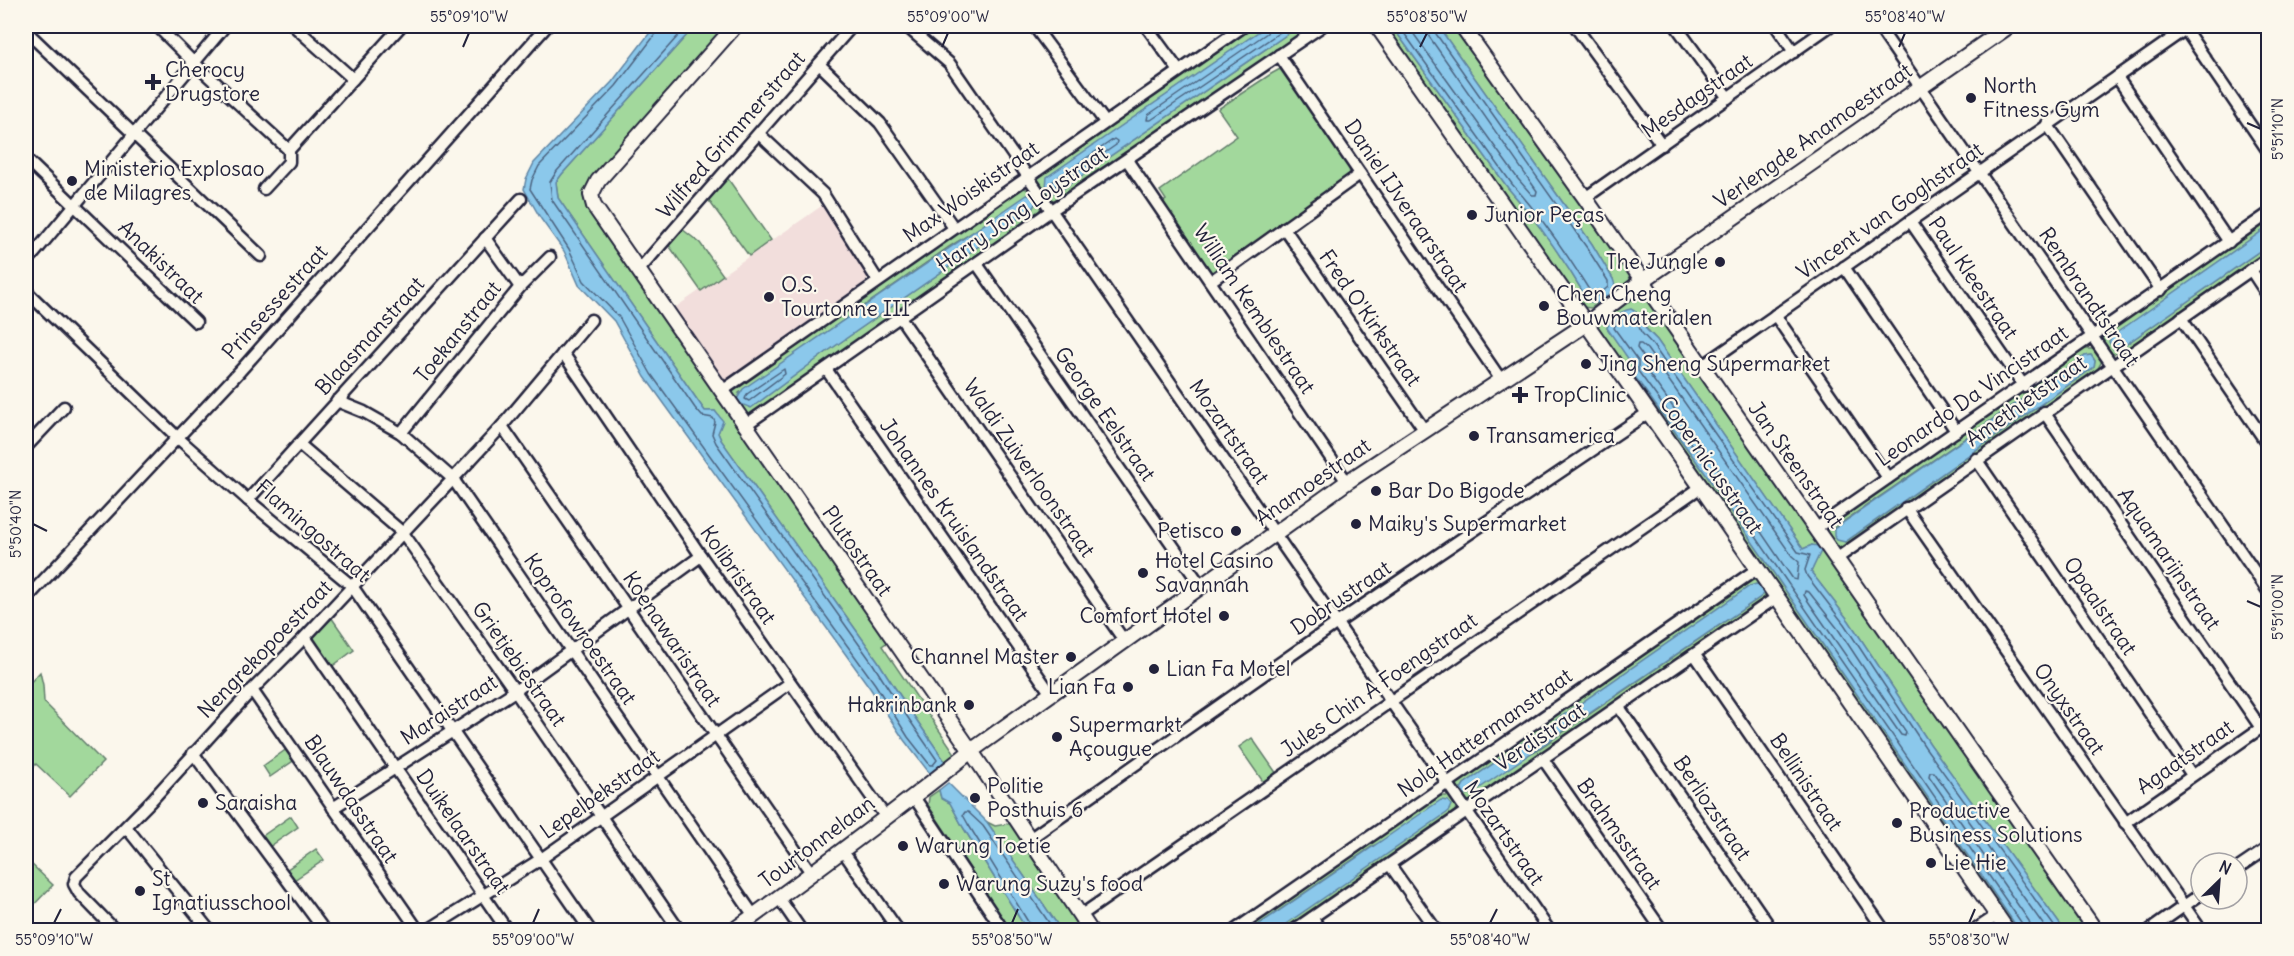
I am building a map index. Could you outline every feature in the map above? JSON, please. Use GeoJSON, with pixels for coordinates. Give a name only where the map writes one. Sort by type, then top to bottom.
{"type":"FeatureCollection","features":[{"type":"Feature","properties":{"kind":"street"},"geometry":{"type":"LineString","coordinates":[[157,26],[288,150],[289,162],[264,189]]}},
{"type":"Feature","properties":{"kind":"street"},"geometry":{"type":"LineString","coordinates":[[26,263],[225,26]]}},
{"type":"Feature","properties":{"kind":"street"},"geometry":{"type":"LineString","coordinates":[[294,26],[353,79]]}},
{"type":"Feature","properties":{"kind":"street"},"geometry":{"type":"LineString","coordinates":[[288,150],[401,26]]}},
{"type":"Feature","properties":{"kind":"street","name":"Prinsessestraat"},"geometry":{"type":"LineString","coordinates":[[26,599],[178,438],[547,26]]}},
{"type":"Feature","properties":{"kind":"street","name":"Plutostraat"},"geometry":{"type":"LineString","coordinates":[[735,26],[598,181],[591,195],[594,206],[971,751],[1028,840],[1090,930]]}},
{"type":"Feature","properties":{"kind":"street","name":"Wilfred Grimmerstraat"},"geometry":{"type":"LineString","coordinates":[[639,270],[852,26]]}},
{"type":"Feature","properties":{"kind":"street","name":"Mozartstraat"},"geometry":{"type":"LineString","coordinates":[[906,26],[950,64],[1549,930]]}},
{"type":"Feature","properties":{"kind":"street"},"geometry":{"type":"LineString","coordinates":[[1034,26],[1105,122]]}},
{"type":"Feature","properties":{"kind":"street"},"geometry":{"type":"LineString","coordinates":[[1146,26],[1179,71]]}},
{"type":"Feature","properties":{"kind":"street","name":"Max Woiskistraat"},"geometry":{"type":"LineString","coordinates":[[722,392],[1244,26]]}},
{"type":"Feature","properties":{"kind":"street","name":"Harry Jong Loystraat"},"geometry":{"type":"LineString","coordinates":[[744,426],[1052,210],[1322,26]]}},
{"type":"Feature","properties":{"kind":"street","name":"Copernicusstraat"},"geometry":{"type":"LineString","coordinates":[[1377,26],[1649,412],[2007,930]]}},
{"type":"Feature","properties":{"kind":"street","name":"Jan Steenstraat"},"geometry":{"type":"LineString","coordinates":[[1461,26],[1585,198],[2095,930]]}},
{"type":"Feature","properties":{"kind":"street"},"geometry":{"type":"LineString","coordinates":[[1575,26],[1662,145]]}},
{"type":"Feature","properties":{"kind":"street"},"geometry":{"type":"LineString","coordinates":[[1676,26],[1728,98]]}},
{"type":"Feature","properties":{"kind":"street"},"geometry":{"type":"LineString","coordinates":[[1776,26],[1794,52]]}},
{"type":"Feature","properties":{"kind":"street","name":"Mesdagstraat"},"geometry":{"type":"LineString","coordinates":[[1585,198],[1830,26]]}},
{"type":"Feature","properties":{"kind":"street","name":"Rembrandtstraat"},"geometry":{"type":"LineString","coordinates":[[1878,26],[2268,591]]}},
{"type":"Feature","properties":{"kind":"street","name":"Verlengde Anamoestraat"},"geometry":{"type":"LineString","coordinates":[[1642,281],[2009,26]]}},
{"type":"Feature","properties":{"kind":"street"},"geometry":{"type":"LineString","coordinates":[[2188,27],[2268,151]]}},
{"type":"Feature","properties":{"kind":"street","name":"Vincent van Goghstraat"},"geometry":{"type":"LineString","coordinates":[[1701,367],[2188,27]]}},
{"type":"Feature","properties":{"kind":"street"},"geometry":{"type":"LineString","coordinates":[[26,32],[261,256]]}},
{"type":"Feature","properties":{"kind":"street","name":"Daniel IJveraarstraat"},"geometry":{"type":"LineString","coordinates":[[1279,55],[1501,380]]}},
{"type":"Feature","properties":{"kind":"street"},"geometry":{"type":"LineString","coordinates":[[819,64],[880,123],[954,228]]}},
{"type":"Feature","properties":{"kind":"street"},"geometry":{"type":"LineString","coordinates":[[2117,77],[2229,242]]}},
{"type":"Feature","properties":{"kind":"street"},"geometry":{"type":"LineString","coordinates":[[2048,124],[2161,290]]}},
{"type":"Feature","properties":{"kind":"street"},"geometry":{"type":"LineString","coordinates":[[759,134],[823,194],[878,281]]}},
{"type":"Feature","properties":{"kind":"street","name":"Anakistraat"},"geometry":{"type":"LineString","coordinates":[[26,159],[196,322]]}},
{"type":"Feature","properties":{"kind":"street","name":"William Kemblestraat"},"geometry":{"type":"LineString","coordinates":[[1127,160],[1347,482]]}},
{"type":"Feature","properties":{"kind":"street"},"geometry":{"type":"LineString","coordinates":[[1211,281],[1360,174]]}},
{"type":"Feature","properties":{"kind":"street","name":"Blaasmanstraat"},"geometry":{"type":"LineString","coordinates":[[248,500],[521,199]]}},
{"type":"Feature","properties":{"kind":"street","name":"Leonardo Da Vincistraat"},"geometry":{"type":"LineString","coordinates":[[1815,529],[2024,386],[2268,214]]}},
{"type":"Feature","properties":{"kind":"street","name":"Paul Kleestraat"},"geometry":{"type":"LineString","coordinates":[[1910,221],[2024,386]]}},
{"type":"Feature","properties":{"kind":"street","name":"Fred O'Kirkstraat"},"geometry":{"type":"LineString","coordinates":[[1284,228],[1425,431]]}},
{"type":"Feature","properties":{"kind":"street"},"geometry":{"type":"LineString","coordinates":[[485,238],[520,286]]}},
{"type":"Feature","properties":{"kind":"street","name":"Toekanstraat"},"geometry":{"type":"LineString","coordinates":[[401,433],[520,286],[550,257]]}},
{"type":"Feature","properties":{"kind":"street","name":"Amethietstraat"},"geometry":{"type":"LineString","coordinates":[[1836,559],[1976,459],[2268,258]]}},
{"type":"Feature","properties":{"kind":"street","name":"George Eelstraat"},"geometry":{"type":"LineString","coordinates":[[977,264],[1201,586]]}},
{"type":"Feature","properties":{"kind":"street"},"geometry":{"type":"LineString","coordinates":[[1844,267],[1956,431]]}},
{"type":"Feature","properties":{"kind":"street"},"geometry":{"type":"LineString","coordinates":[[2251,270],[2268,296]]}},
{"type":"Feature","properties":{"kind":"street","name":"Anamoestraat"},"geometry":{"type":"LineString","coordinates":[[926,788],[971,751],[1347,482],[1586,324],[1642,281]]}},
{"type":"Feature","properties":{"kind":"street","name":"Flamingostraat"},"geometry":{"type":"LineString","coordinates":[[26,291],[178,438],[248,500],[352,586],[590,930]]}},
{"type":"Feature","properties":{"kind":"street"},"geometry":{"type":"LineString","coordinates":[[1775,315],[1888,478]]}},
{"type":"Feature","properties":{"kind":"street","name":"Waldi Zuiverloonstraat"},"geometry":{"type":"LineString","coordinates":[[900,317],[1125,642]]}},
{"type":"Feature","properties":{"kind":"street"},"geometry":{"type":"LineString","coordinates":[[2181,318],[2268,445]]}},
{"type":"Feature","properties":{"kind":"street","name":"Nengrekopoestraat"},"geometry":{"type":"LineString","coordinates":[[107,928],[79,893],[74,884],[76,877],[126,827],[252,690],[305,637],[453,479],[502,426],[591,320]]}},
{"type":"Feature","properties":{"kind":"street","name":"Kolibristraat"},"geometry":{"type":"LineString","coordinates":[[563,353],[701,556],[885,816]]}},
{"type":"Feature","properties":{"kind":"street","name":"Johannes Kruislandstraat"},"geometry":{"type":"LineString","coordinates":[[826,369],[1051,694]]}},
{"type":"Feature","properties":{"kind":"street","name":"Koprofowroestraat"},"geometry":{"type":"LineString","coordinates":[[338,401],[364,412],[401,433],[453,479],[754,916]]}},
{"type":"Feature","properties":{"kind":"street"},"geometry":{"type":"LineString","coordinates":[[26,447],[64,407]]}},
{"type":"Feature","properties":{"kind":"street","name":"Dobrustraat"},"geometry":{"type":"LineString","coordinates":[[1028,840],[1337,623],[1649,412]]}},
{"type":"Feature","properties":{"kind":"street","name":"Aquamarijnstraat"},"geometry":{"type":"LineString","coordinates":[[2044,412],[2265,726]]}},
{"type":"Feature","properties":{"kind":"street","name":"Koenawaristraat"},"geometry":{"type":"LineString","coordinates":[[502,426],[812,873]]}},
{"type":"Feature","properties":{"kind":"street","name":"Grietjebiestraat"},"geometry":{"type":"LineString","coordinates":[[299,444],[403,532],[679,930]]}},
{"type":"Feature","properties":{"kind":"street","name":"Opaalstraat"},"geometry":{"type":"LineString","coordinates":[[1976,459],[2192,775]]}},
{"type":"Feature","properties":{"kind":"street","name":"Jules Chin A Foengstraat"},"geometry":{"type":"LineString","coordinates":[[1080,916],[1701,487]]}},
{"type":"Feature","properties":{"kind":"street","name":"Onyxstraat"},"geometry":{"type":"LineString","coordinates":[[1906,508],[2201,930]]}},
{"type":"Feature","properties":{"kind":"street","name":"Maraistraat"},"geometry":{"type":"LineString","coordinates":[[333,808],[514,691],[701,556]]}},
{"type":"Feature","properties":{"kind":"street","name":"Nola Hattermanstraat"},"geometry":{"type":"LineString","coordinates":[[1235,930],[1757,569]]}},
{"type":"Feature","properties":{"kind":"street","name":"Verdistraat"},"geometry":{"type":"LineString","coordinates":[[1294,930],[1777,597]]}},
{"type":"Feature","properties":{"kind":"street","name":"Duikelaarstraat"},"geometry":{"type":"LineString","coordinates":[[305,637],[507,930]]}},
{"type":"Feature","properties":{"kind":"street","name":"Bellinistraat"},"geometry":{"type":"LineString","coordinates":[[1695,655],[1884,930]]}},
{"type":"Feature","properties":{"kind":"street","name":"Lepelbekstraat"},"geometry":{"type":"LineString","coordinates":[[428,930],[541,859],[790,683]]}},
{"type":"Feature","properties":{"kind":"street","name":"Blauwdasstraat"},"geometry":{"type":"LineString","coordinates":[[252,690],[418,930]]}},
{"type":"Feature","properties":{"kind":"street","name":"Berliozstraat"},"geometry":{"type":"LineString","coordinates":[[1619,707],[1772,930]]}},
{"type":"Feature","properties":{"kind":"street","name":"Agaatstraat"},"geometry":{"type":"LineString","coordinates":[[2125,824],[2265,726]]}},
{"type":"Feature","properties":{"kind":"street"},"geometry":{"type":"LineString","coordinates":[[193,753],[324,930]]}},
{"type":"Feature","properties":{"kind":"street","name":"Brahmsstraat"},"geometry":{"type":"LineString","coordinates":[[1544,759],[1662,930]]}},
{"type":"Feature","properties":{"kind":"street","name":"Tourtonnelaan"},"geometry":{"type":"LineString","coordinates":[[734,930],[885,816],[926,788]]}},
{"type":"Feature","properties":{"kind":"street"},"geometry":{"type":"LineString","coordinates":[[914,797],[1001,927],[988,930]]}},
{"type":"Feature","properties":{"kind":"street"},"geometry":{"type":"LineString","coordinates":[[126,827],[209,930]]}},
{"type":"Feature","properties":{"kind":"street"},"geometry":{"type":"LineString","coordinates":[[2249,861],[2268,848]]}},
{"type":"Feature","properties":{"kind":"street"},"geometry":{"type":"LineString","coordinates":[[842,850],[898,930]]}},
{"type":"Feature","properties":{"kind":"street"},"geometry":{"type":"LineString","coordinates":[[1390,865],[1436,930]]}},
{"type":"Feature","properties":{"kind":"street"},"geometry":{"type":"LineString","coordinates":[[779,898],[801,930]]}},
{"type":"Feature","properties":{"kind":"street"},"geometry":{"type":"LineString","coordinates":[[2150,930],[2189,902]]}},
{"type":"Feature","properties":{"kind":"street"},"geometry":{"type":"LineString","coordinates":[[1975,930],[1996,916]]}},
{"type":"Feature","properties":{"kind":"street"},"geometry":{"type":"LineString","coordinates":[[1312,918],[1321,930]]}},
{"type":"Feature","properties":{"kind":"shaded area","name":"O.S. Tourtonne III"},"geometry":{"type":"Polygon","coordinates":[[[823,205],[868,275],[867,280],[864,285],[724,381],[719,378],[673,309],[823,205]]]}},
{"type":"Feature","properties":{"kind":"green space"},"geometry":{"type":"Polygon","coordinates":[[[695,26],[728,26],[587,187],[584,194],[585,200],[889,641],[882,646],[956,755],[946,763],[878,661],[721,440],[718,433],[722,421],[715,411],[705,411],[558,198],[556,182],[562,174],[695,26]]]}},
{"type":"Feature","properties":{"kind":"green space"},"geometry":{"type":"Polygon","coordinates":[[[1251,26],[1267,26],[1048,177],[1058,192],[1299,26],[1314,26],[1057,201],[1049,199],[1038,184],[1038,176],[1251,26]]]}},
{"type":"Feature","properties":{"kind":"green space"},"geometry":{"type":"Polygon","coordinates":[[[1383,26],[1392,26],[1508,188],[1550,241],[1586,297],[1591,302],[1598,303],[1591,308],[1582,307],[1383,26]]]}},
{"type":"Feature","properties":{"kind":"green space"},"geometry":{"type":"Polygon","coordinates":[[[1438,26],[1455,26],[1629,273],[1630,281],[1614,293],[1611,293],[1614,290],[1613,279],[1592,244],[1438,26]]]}},
{"type":"Feature","properties":{"kind":"green space"},"geometry":{"type":"Polygon","coordinates":[[[1280,69],[1349,166],[1350,176],[1212,274],[1162,203],[1166,200],[1160,191],[1237,136],[1218,109],[1280,69]]]}},
{"type":"Feature","properties":{"kind":"green space"},"geometry":{"type":"Polygon","coordinates":[[[726,176],[771,240],[749,256],[707,198],[726,176]]]}},
{"type":"Feature","properties":{"kind":"green space"},"geometry":{"type":"Polygon","coordinates":[[[1024,188],[1033,192],[1041,205],[1039,214],[750,415],[743,414],[730,397],[730,390],[1024,188]],[[1031,196],[949,247],[739,393],[760,401],[1032,209],[1036,202],[1031,196]]]}},
{"type":"Feature","properties":{"kind":"green space"},"geometry":{"type":"Polygon","coordinates":[[[2268,220],[2268,227],[2113,336],[2118,350],[2268,245],[2268,252],[2122,353],[2109,354],[2101,341],[2103,334],[2268,220]]]}},
{"type":"Feature","properties":{"kind":"green space"},"geometry":{"type":"Polygon","coordinates":[[[682,229],[700,243],[723,275],[701,291],[668,244],[682,229]]]}},
{"type":"Feature","properties":{"kind":"green space"},"geometry":{"type":"Polygon","coordinates":[[[1635,297],[1648,299],[2087,930],[2064,930],[1930,744],[1849,621],[1811,572],[1820,551],[1812,545],[1803,549],[1657,340],[1643,325],[1607,328],[1633,365],[1630,370],[1705,473],[2019,930],[2012,930],[1598,331],[1598,326],[1602,321],[1635,297]]]}},
{"type":"Feature","properties":{"kind":"green space"},"geometry":{"type":"Polygon","coordinates":[[[2084,349],[2093,349],[2102,361],[2097,370],[1846,547],[1835,550],[1827,534],[1830,524],[2084,349]],[[2091,355],[2085,356],[1834,528],[1845,542],[2094,367],[2095,361],[2091,355]]]}},
{"type":"Feature","properties":{"kind":"green space"},"geometry":{"type":"Polygon","coordinates":[[[1750,580],[1758,580],[1767,594],[1762,602],[1474,801],[1465,801],[1455,786],[1457,782],[1750,580]],[[1750,586],[1464,784],[1461,790],[1537,750],[1759,598],[1750,586]]]}},
{"type":"Feature","properties":{"kind":"green space"},"geometry":{"type":"Polygon","coordinates":[[[329,614],[354,650],[330,668],[311,640],[310,634],[329,614]]]}},
{"type":"Feature","properties":{"kind":"green space"},"geometry":{"type":"Polygon","coordinates":[[[40,672],[44,702],[103,762],[70,796],[36,764],[26,775],[26,687],[40,672]]]}},
{"type":"Feature","properties":{"kind":"green space"},"geometry":{"type":"Polygon","coordinates":[[[1252,738],[1277,774],[1264,783],[1239,747],[1252,738]]]}},
{"type":"Feature","properties":{"kind":"green space"},"geometry":{"type":"Polygon","coordinates":[[[291,746],[299,757],[270,777],[263,766],[291,746]]]}},
{"type":"Feature","properties":{"kind":"green space"},"geometry":{"type":"Polygon","coordinates":[[[939,790],[941,798],[950,803],[1027,930],[1010,930],[928,805],[929,797],[939,790]]]}},
{"type":"Feature","properties":{"kind":"green space"},"geometry":{"type":"Polygon","coordinates":[[[1438,796],[1448,796],[1456,807],[1454,815],[1287,930],[1277,930],[1450,809],[1373,846],[1251,930],[1243,930],[1438,796]]]}},
{"type":"Feature","properties":{"kind":"green space"},"geometry":{"type":"Polygon","coordinates":[[[291,816],[298,827],[269,847],[261,837],[291,816]]]}},
{"type":"Feature","properties":{"kind":"green space"},"geometry":{"type":"Polygon","coordinates":[[[987,822],[995,826],[1013,823],[1086,930],[1061,930],[987,822]]]}},
{"type":"Feature","properties":{"kind":"green space"},"geometry":{"type":"Polygon","coordinates":[[[316,849],[324,860],[294,880],[286,870],[316,849]]]}},
{"type":"Feature","properties":{"kind":"green space"},"geometry":{"type":"Polygon","coordinates":[[[26,859],[53,885],[26,913],[26,859]]]}},
{"type":"Feature","properties":{"kind":"water"},"geometry":{"type":"Polygon","coordinates":[[[655,26],[695,26],[562,174],[556,182],[558,198],[705,411],[715,411],[723,421],[718,433],[721,440],[878,661],[946,763],[931,775],[645,377],[614,321],[579,285],[564,251],[541,219],[524,189],[534,163],[612,82],[655,26]]]}},
{"type":"Feature","properties":{"kind":"water"},"geometry":{"type":"Polygon","coordinates":[[[1267,26],[1299,26],[1058,192],[1050,193],[1046,187],[1047,177],[1267,26]]]}},
{"type":"Feature","properties":{"kind":"water"},"geometry":{"type":"Polygon","coordinates":[[[1392,26],[1438,26],[1592,244],[1613,279],[1615,285],[1611,293],[1598,303],[1591,302],[1586,297],[1550,241],[1508,188],[1392,26]]]}},
{"type":"Feature","properties":{"kind":"water"},"geometry":{"type":"Polygon","coordinates":[[[1027,195],[1036,202],[1032,209],[828,351],[751,408],[741,404],[737,399],[743,389],[1027,195]]]}},
{"type":"Feature","properties":{"kind":"water"},"geometry":{"type":"Polygon","coordinates":[[[2268,227],[2268,245],[2118,350],[2114,349],[2109,342],[2112,336],[2268,227]]]}},
{"type":"Feature","properties":{"kind":"water"},"geometry":{"type":"Polygon","coordinates":[[[1631,309],[1641,315],[1646,329],[1657,340],[1803,549],[1812,545],[1818,546],[1821,551],[1811,572],[1849,621],[1930,744],[2064,930],[2019,930],[1705,473],[1630,370],[1632,364],[1607,328],[1616,316],[1631,309]]]}},
{"type":"Feature","properties":{"kind":"water"},"geometry":{"type":"Polygon","coordinates":[[[2091,355],[2095,361],[2094,367],[1845,542],[1837,540],[1834,536],[1834,529],[2085,356],[2091,355]]]}},
{"type":"Feature","properties":{"kind":"water"},"geometry":{"type":"Polygon","coordinates":[[[1756,584],[1761,585],[1764,590],[1763,595],[1759,598],[1471,794],[1464,794],[1461,789],[1464,784],[1756,584]]]}},
{"type":"Feature","properties":{"kind":"water"},"geometry":{"type":"Polygon","coordinates":[[[948,783],[987,822],[1061,930],[1027,930],[950,803],[941,798],[939,790],[948,783]]]}},
{"type":"Feature","properties":{"kind":"water"},"geometry":{"type":"Polygon","coordinates":[[[1441,800],[1448,801],[1451,805],[1448,812],[1277,930],[1251,930],[1441,800]]]}},
{"type":"Feature","properties":{"kind":"place","name":"Cherocy Drugstore"},"geometry":{"type":"Point","coordinates":[153,82]}},
{"type":"Feature","properties":{"kind":"place","name":"North Fitness Gym"},"geometry":{"type":"Point","coordinates":[1971,98]}},
{"type":"Feature","properties":{"kind":"place","name":"Ministerio Explosao de Milagres"},"geometry":{"type":"Point","coordinates":[72,181]}},
{"type":"Feature","properties":{"kind":"place","name":"Junior Peças"},"geometry":{"type":"Point","coordinates":[1472,215]}},
{"type":"Feature","properties":{"kind":"place","name":"The Jungle"},"geometry":{"type":"Point","coordinates":[1720,262]}},
{"type":"Feature","properties":{"kind":"place","name":"O.S. Tourtonne III"},"geometry":{"type":"Point","coordinates":[769,297]}},
{"type":"Feature","properties":{"kind":"place","name":"Chen Cheng Bouwmaterialen"},"geometry":{"type":"Point","coordinates":[1544,306]}},
{"type":"Feature","properties":{"kind":"place","name":"Jing Sheng Supermarket"},"geometry":{"type":"Point","coordinates":[1586,364]}},
{"type":"Feature","properties":{"kind":"place","name":"TropClinic"},"geometry":{"type":"Point","coordinates":[1520,395]}},
{"type":"Feature","properties":{"kind":"place","name":"Transamerica"},"geometry":{"type":"Point","coordinates":[1474,436]}},
{"type":"Feature","properties":{"kind":"place","name":"Bar Do Bigode"},"geometry":{"type":"Point","coordinates":[1376,491]}},
{"type":"Feature","properties":{"kind":"place","name":"Maiky's Supermarket"},"geometry":{"type":"Point","coordinates":[1356,524]}},
{"type":"Feature","properties":{"kind":"place","name":"Petisco"},"geometry":{"type":"Point","coordinates":[1236,531]}},
{"type":"Feature","properties":{"kind":"place","name":"Hotel Casino Savannah"},"geometry":{"type":"Point","coordinates":[1143,573]}},
{"type":"Feature","properties":{"kind":"place","name":"Comfort Hotel"},"geometry":{"type":"Point","coordinates":[1224,616]}},
{"type":"Feature","properties":{"kind":"place","name":"Channel Master"},"geometry":{"type":"Point","coordinates":[1071,657]}},
{"type":"Feature","properties":{"kind":"place","name":"Lian Fa Motel"},"geometry":{"type":"Point","coordinates":[1154,669]}},
{"type":"Feature","properties":{"kind":"place","name":"Lian Fa"},"geometry":{"type":"Point","coordinates":[1128,687]}},
{"type":"Feature","properties":{"kind":"place","name":"Hakrinbank"},"geometry":{"type":"Point","coordinates":[969,705]}},
{"type":"Feature","properties":{"kind":"place","name":"Supermarkt Açougue"},"geometry":{"type":"Point","coordinates":[1057,737]}},
{"type":"Feature","properties":{"kind":"place","name":"Politie Posthuis 6"},"geometry":{"type":"Point","coordinates":[975,798]}},
{"type":"Feature","properties":{"kind":"place","name":"Saraisha"},"geometry":{"type":"Point","coordinates":[203,803]}},
{"type":"Feature","properties":{"kind":"place","name":"Productive Business Solutions"},"geometry":{"type":"Point","coordinates":[1897,823]}},
{"type":"Feature","properties":{"kind":"place","name":"Warung Toetie"},"geometry":{"type":"Point","coordinates":[903,846]}},
{"type":"Feature","properties":{"kind":"place","name":"Lie Hie"},"geometry":{"type":"Point","coordinates":[1931,863]}},
{"type":"Feature","properties":{"kind":"place","name":"Warung Suzy's food"},"geometry":{"type":"Point","coordinates":[944,884]}},
{"type":"Feature","properties":{"kind":"place","name":"St Ignatiusschool"},"geometry":{"type":"Point","coordinates":[140,891]}}]}
